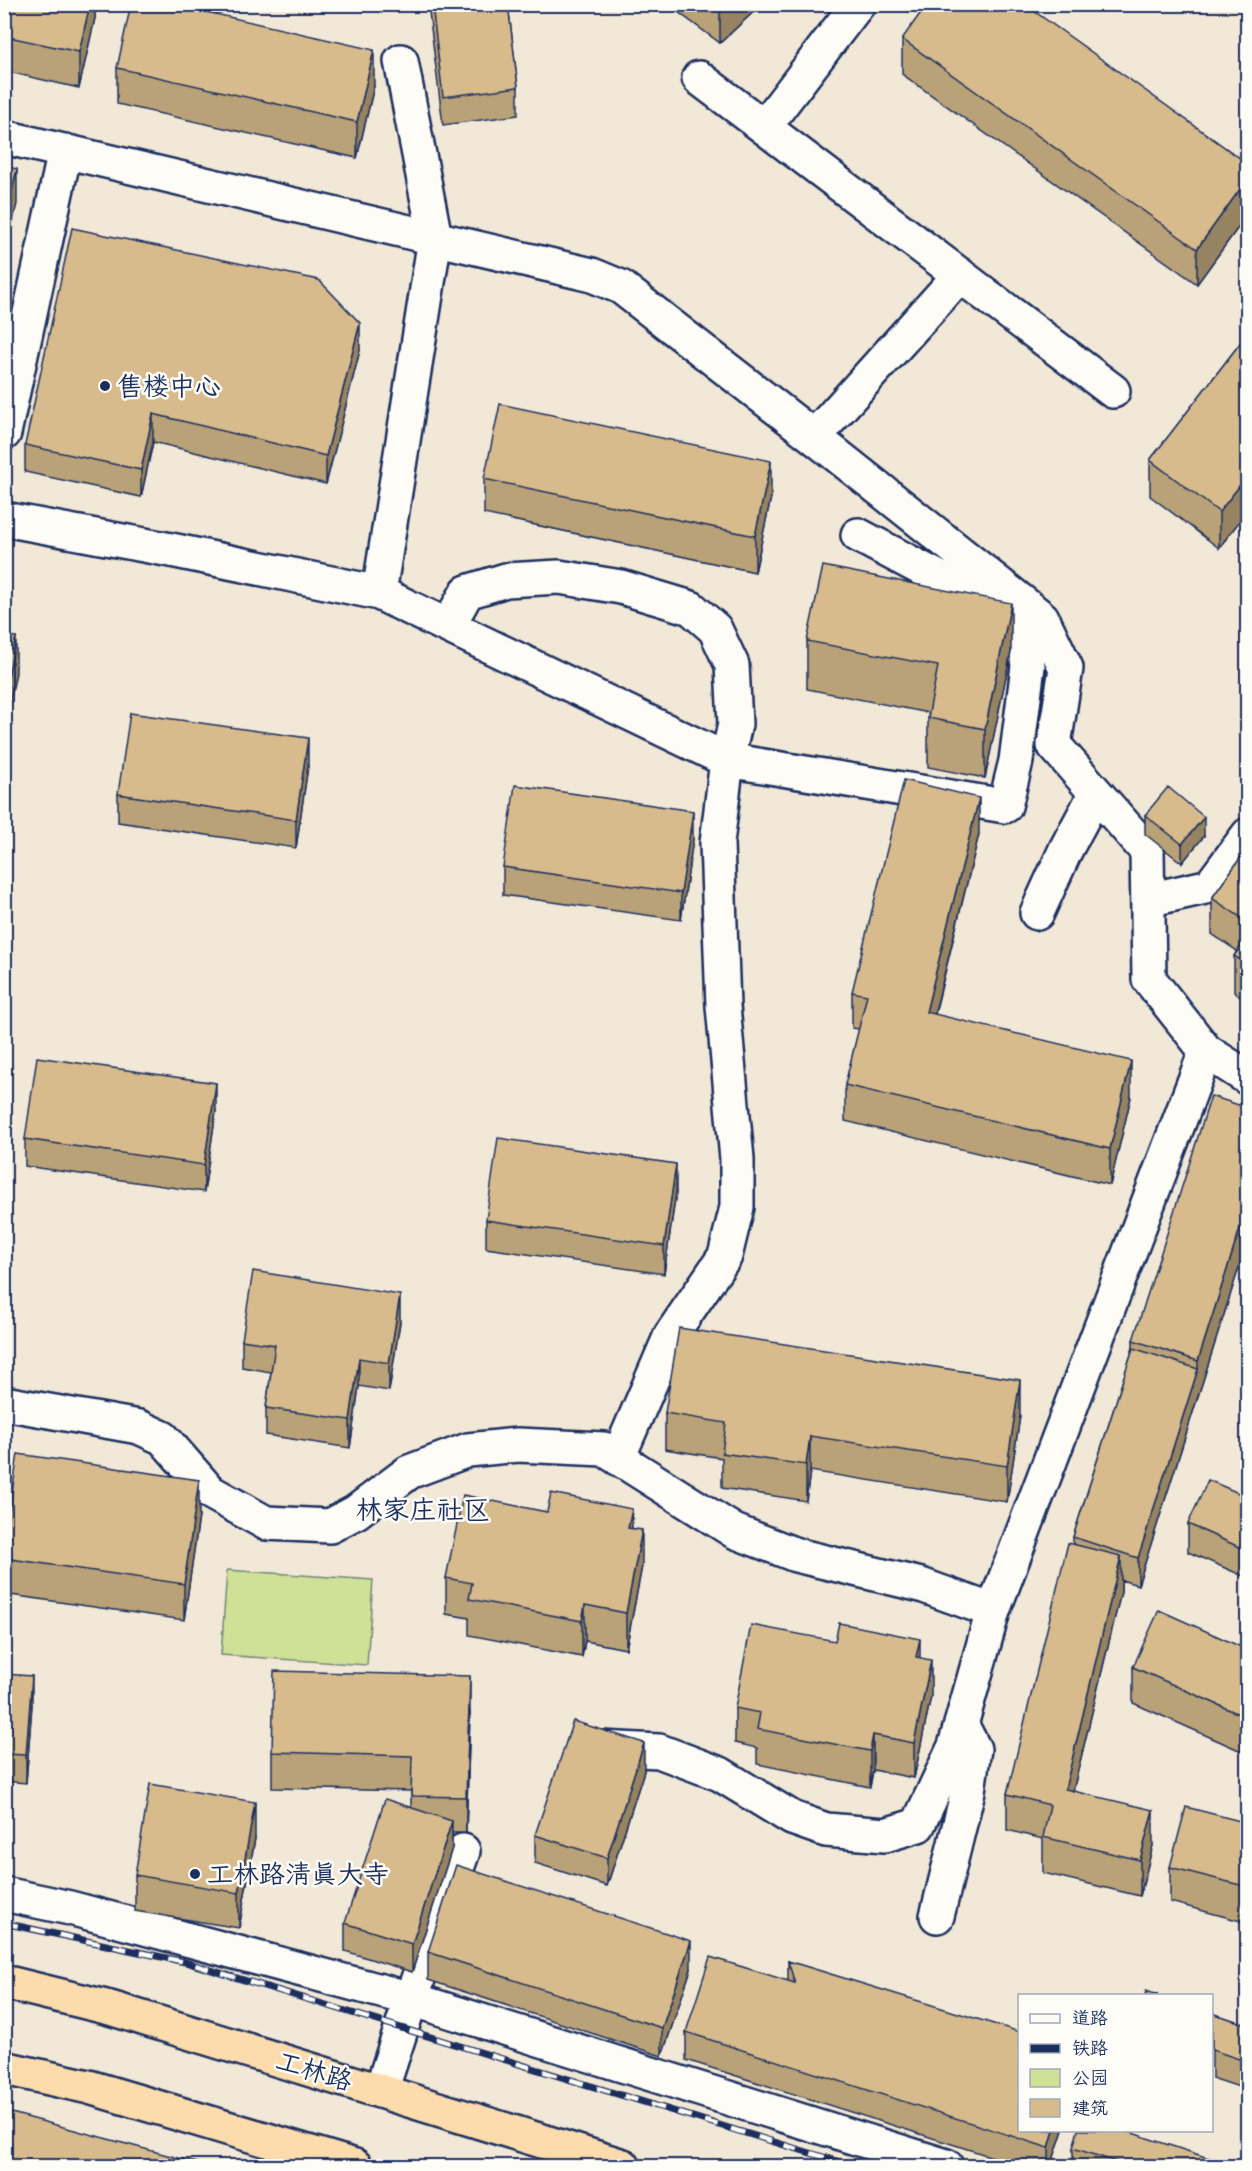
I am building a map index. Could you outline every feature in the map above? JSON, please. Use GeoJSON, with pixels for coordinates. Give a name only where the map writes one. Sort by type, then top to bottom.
{"type":"FeatureCollection","features":[{"type":"Feature","properties":{"kind":"highway","name":"工林路"},"geometry":{"type":"LineString","coordinates":[[4,1982],[110,2008],[623,2166]]}},
{"type":"Feature","properties":{"kind":"highway"},"geometry":{"type":"LineString","coordinates":[[4,2067],[89,2087],[355,2166]]}},
{"type":"Feature","properties":{"kind":"street"},"geometry":{"type":"LineString","coordinates":[[764,127],[858,4]]}},
{"type":"Feature","properties":{"kind":"street"},"geometry":{"type":"LineString","coordinates":[[379,593],[435,238],[401,61]]}},
{"type":"Feature","properties":{"kind":"street"},"geometry":{"type":"LineString","coordinates":[[699,78],[1113,391]]}},
{"type":"Feature","properties":{"kind":"street"},"geometry":{"type":"LineString","coordinates":[[4,137],[592,275],[621,287],[1042,618],[1066,668],[1054,745],[1147,851],[1149,980],[1206,1051],[1248,1078]]}},
{"type":"Feature","properties":{"kind":"street"},"geometry":{"type":"LineString","coordinates":[[4,433],[65,151]]}},
{"type":"Feature","properties":{"kind":"street"},"geometry":{"type":"LineString","coordinates":[[814,437],[960,275]]}},
{"type":"Feature","properties":{"kind":"street"},"geometry":{"type":"LineString","coordinates":[[4,519],[171,550],[379,593],[727,760],[1005,806],[1016,761],[1028,666],[1024,636],[994,607],[858,535]]}},
{"type":"Feature","properties":{"kind":"street"},"geometry":{"type":"LineString","coordinates":[[448,626],[467,592],[506,580],[569,579],[621,587],[691,608],[715,629],[732,665],[735,724],[727,760],[717,843],[723,1006],[737,1160],[737,1207],[725,1256],[671,1335],[618,1458]]}},
{"type":"Feature","properties":{"kind":"street"},"geometry":{"type":"LineString","coordinates":[[1037,913],[1066,849],[1096,793]]}},
{"type":"Feature","properties":{"kind":"street"},"geometry":{"type":"LineString","coordinates":[[1148,900],[1210,886],[1248,835]]}},
{"type":"Feature","properties":{"kind":"street"},"geometry":{"type":"LineString","coordinates":[[601,1748],[658,1751],[720,1774],[792,1818],[826,1830],[885,1835],[918,1825],[955,1746],[993,1611],[1206,1051]]}},
{"type":"Feature","properties":{"kind":"street"},"geometry":{"type":"LineString","coordinates":[[4,1403],[139,1427],[163,1438],[210,1492],[266,1524],[330,1526],[357,1512],[409,1472],[468,1450],[518,1445],[604,1449],[734,1531],[796,1555],[921,1585],[993,1611]]}},
{"type":"Feature","properties":{"kind":"street"},"geometry":{"type":"LineString","coordinates":[[938,1916],[968,1791],[974,1749],[961,1724]]}},
{"type":"Feature","properties":{"kind":"street"},"geometry":{"type":"LineString","coordinates":[[381,2091],[464,1851]]}},
{"type":"Feature","properties":{"kind":"street"},"geometry":{"type":"LineString","coordinates":[[4,1894],[70,1908],[411,1999],[946,2166]]}},
{"type":"Feature","properties":{"kind":"green space"},"geometry":{"type":"Polygon","coordinates":[[[227,1570],[373,1580],[367,1665],[221,1655],[227,1570]]]}},
{"type":"Feature","properties":{"kind":"building"},"geometry":{"type":"Polygon","coordinates":[[[4,4],[90,4],[79,52],[4,36],[4,4]]]}},
{"type":"Feature","properties":{"kind":"building"},"geometry":{"type":"Polygon","coordinates":[[[131,4],[171,4],[374,50],[357,122],[117,68],[131,4]]]}},
{"type":"Feature","properties":{"kind":"building"},"geometry":{"type":"Polygon","coordinates":[[[432,4],[508,4],[518,87],[443,97],[432,4]]]}},
{"type":"Feature","properties":{"kind":"building"},"geometry":{"type":"Polygon","coordinates":[[[927,4],[1024,4],[1248,164],[1248,178],[1197,249],[902,39],[927,4]]]}},
{"type":"Feature","properties":{"kind":"building"},"geometry":{"type":"Polygon","coordinates":[[[4,166],[17,169],[4,224],[4,166]]]}},
{"type":"Feature","properties":{"kind":"building","name":"售楼中心"},"geometry":{"type":"Polygon","coordinates":[[[72,228],[319,280],[360,323],[326,456],[153,414],[141,470],[25,445],[72,228]]]}},
{"type":"Feature","properties":{"kind":"building"},"geometry":{"type":"Polygon","coordinates":[[[1248,333],[1248,475],[1219,512],[1150,460],[1248,333]]]}},
{"type":"Feature","properties":{"kind":"building"},"geometry":{"type":"Polygon","coordinates":[[[500,404],[771,461],[755,536],[484,479],[500,404]]]}},
{"type":"Feature","properties":{"kind":"building"},"geometry":{"type":"Polygon","coordinates":[[[823,566],[1011,603],[985,729],[928,718],[938,666],[807,641],[823,566]]]}},
{"type":"Feature","properties":{"kind":"building"},"geometry":{"type":"Polygon","coordinates":[[[4,635],[16,637],[4,695],[4,635]]]}},
{"type":"Feature","properties":{"kind":"building"},"geometry":{"type":"Polygon","coordinates":[[[130,713],[308,738],[296,820],[118,794],[130,713]]]}},
{"type":"Feature","properties":{"kind":"building"},"geometry":{"type":"Polygon","coordinates":[[[904,780],[979,798],[926,1012],[1131,1061],[1110,1149],[845,1085],[867,995],[852,992],[904,780]]]}},
{"type":"Feature","properties":{"kind":"building"},"geometry":{"type":"Polygon","coordinates":[[[515,785],[693,811],[681,893],[503,867],[515,785]]]}},
{"type":"Feature","properties":{"kind":"building"},"geometry":{"type":"Polygon","coordinates":[[[1168,787],[1204,817],[1182,844],[1145,815],[1168,787]]]}},
{"type":"Feature","properties":{"kind":"building"},"geometry":{"type":"Polygon","coordinates":[[[1248,847],[1248,922],[1212,898],[1248,847]]]}},
{"type":"Feature","properties":{"kind":"building"},"geometry":{"type":"Polygon","coordinates":[[[1248,936],[1248,965],[1234,956],[1248,936]]]}},
{"type":"Feature","properties":{"kind":"building"},"geometry":{"type":"Polygon","coordinates":[[[37,1057],[216,1083],[204,1165],[25,1139],[37,1057]]]}},
{"type":"Feature","properties":{"kind":"building"},"geometry":{"type":"Polygon","coordinates":[[[1211,1096],[1248,1108],[1248,1203],[1198,1361],[1133,1340],[1211,1096]]]}},
{"type":"Feature","properties":{"kind":"building"},"geometry":{"type":"Polygon","coordinates":[[[498,1138],[676,1164],[664,1246],[486,1220],[498,1138]]]}},
{"type":"Feature","properties":{"kind":"building"},"geometry":{"type":"Polygon","coordinates":[[[253,1271],[400,1295],[389,1363],[359,1358],[350,1420],[266,1408],[275,1345],[242,1340],[253,1271]]]}},
{"type":"Feature","properties":{"kind":"building"},"geometry":{"type":"Polygon","coordinates":[[[679,1328],[1020,1380],[1007,1466],[810,1436],[806,1465],[722,1453],[726,1423],[665,1413],[679,1328]]]}},
{"type":"Feature","properties":{"kind":"building"},"geometry":{"type":"Polygon","coordinates":[[[1133,1348],[1198,1369],[1138,1558],[1073,1537],[1133,1348]]]}},
{"type":"Feature","properties":{"kind":"building"},"geometry":{"type":"Polygon","coordinates":[[[1248,1376],[1248,1387],[1243,1386],[1248,1376]]]}},
{"type":"Feature","properties":{"kind":"building"},"geometry":{"type":"Polygon","coordinates":[[[18,1454],[199,1480],[184,1584],[4,1558],[4,1544],[18,1454]]]}},
{"type":"Feature","properties":{"kind":"building"},"geometry":{"type":"Polygon","coordinates":[[[1208,1480],[1248,1497],[1248,1551],[1188,1524],[1208,1480]]]}},
{"type":"Feature","properties":{"kind":"building"},"geometry":{"type":"Polygon","coordinates":[[[551,1493],[632,1509],[628,1528],[642,1530],[626,1613],[585,1605],[582,1621],[469,1599],[472,1583],[446,1578],[463,1495],[547,1512],[551,1493]]]}},
{"type":"Feature","properties":{"kind":"building"},"geometry":{"type":"Polygon","coordinates":[[[1068,1543],[1121,1556],[1065,1789],[1153,1810],[1140,1860],[1043,1837],[1050,1805],[1007,1794],[1068,1543]]]}},
{"type":"Feature","properties":{"kind":"building"},"geometry":{"type":"Polygon","coordinates":[[[1159,1610],[1248,1650],[1248,1718],[1133,1667],[1159,1610]]]}},
{"type":"Feature","properties":{"kind":"building"},"geometry":{"type":"Polygon","coordinates":[[[839,1623],[920,1639],[916,1657],[931,1660],[914,1743],[873,1735],[870,1751],[757,1729],[760,1713],[735,1708],[751,1625],[835,1641],[839,1623]]]}},
{"type":"Feature","properties":{"kind":"building"},"geometry":{"type":"Polygon","coordinates":[[[274,1671],[470,1676],[466,1797],[411,1796],[412,1756],[272,1752],[274,1671]]]}},
{"type":"Feature","properties":{"kind":"building"},"geometry":{"type":"Polygon","coordinates":[[[4,1674],[32,1676],[26,1755],[4,1754],[4,1674]]]}},
{"type":"Feature","properties":{"kind":"building"},"geometry":{"type":"Polygon","coordinates":[[[573,1721],[644,1743],[607,1858],[535,1835],[573,1721]]]}},
{"type":"Feature","properties":{"kind":"building"},"geometry":{"type":"Polygon","coordinates":[[[150,1784],[255,1802],[239,1893],[135,1875],[150,1784]]]}},
{"type":"Feature","properties":{"kind":"building"},"geometry":{"type":"Polygon","coordinates":[[[385,1799],[452,1821],[412,1944],[345,1923],[385,1799]]]}},
{"type":"Feature","properties":{"kind":"building"},"geometry":{"type":"Polygon","coordinates":[[[1186,1807],[1248,1823],[1248,1887],[1170,1867],[1186,1807]]]}},
{"type":"Feature","properties":{"kind":"building"},"geometry":{"type":"Polygon","coordinates":[[[456,1865],[691,1941],[662,2028],[428,1952],[456,1865]]]}},
{"type":"Feature","properties":{"kind":"building"},"geometry":{"type":"Polygon","coordinates":[[[710,1957],[795,1983],[788,1961],[1018,2031],[1018,2132],[1053,2132],[1049,2148],[686,2032],[710,1957]]]}},
{"type":"Feature","properties":{"kind":"building"},"geometry":{"type":"Polygon","coordinates":[[[1213,2013],[1248,2025],[1248,2062],[1213,2050],[1213,2013]]]}},
{"type":"Feature","properties":{"kind":"building"},"geometry":{"type":"Polygon","coordinates":[[[4,2111],[208,2166],[4,2166],[4,2111]]]}},
{"type":"Feature","properties":{"kind":"building"},"geometry":{"type":"Polygon","coordinates":[[[1077,2132],[1129,2132],[1233,2166],[1129,2166],[1073,2148],[1077,2132]]]}},
{"type":"Feature","properties":{"kind":"railway"},"geometry":{"type":"LineString","coordinates":[[4,1923],[185,1962],[853,2166]]}},
{"type":"Feature","properties":{"kind":"place","name":"售楼中心"},"geometry":{"type":"Point","coordinates":[105,386]}},
{"type":"Feature","properties":{"kind":"place","name":"工林路清真大寺"},"geometry":{"type":"Point","coordinates":[195,1874]}},
{"type":"Feature","properties":{"kind":"district","name":"林家庄社区"},"geometry":{"type":"Point","coordinates":[423,1510]}}]}
